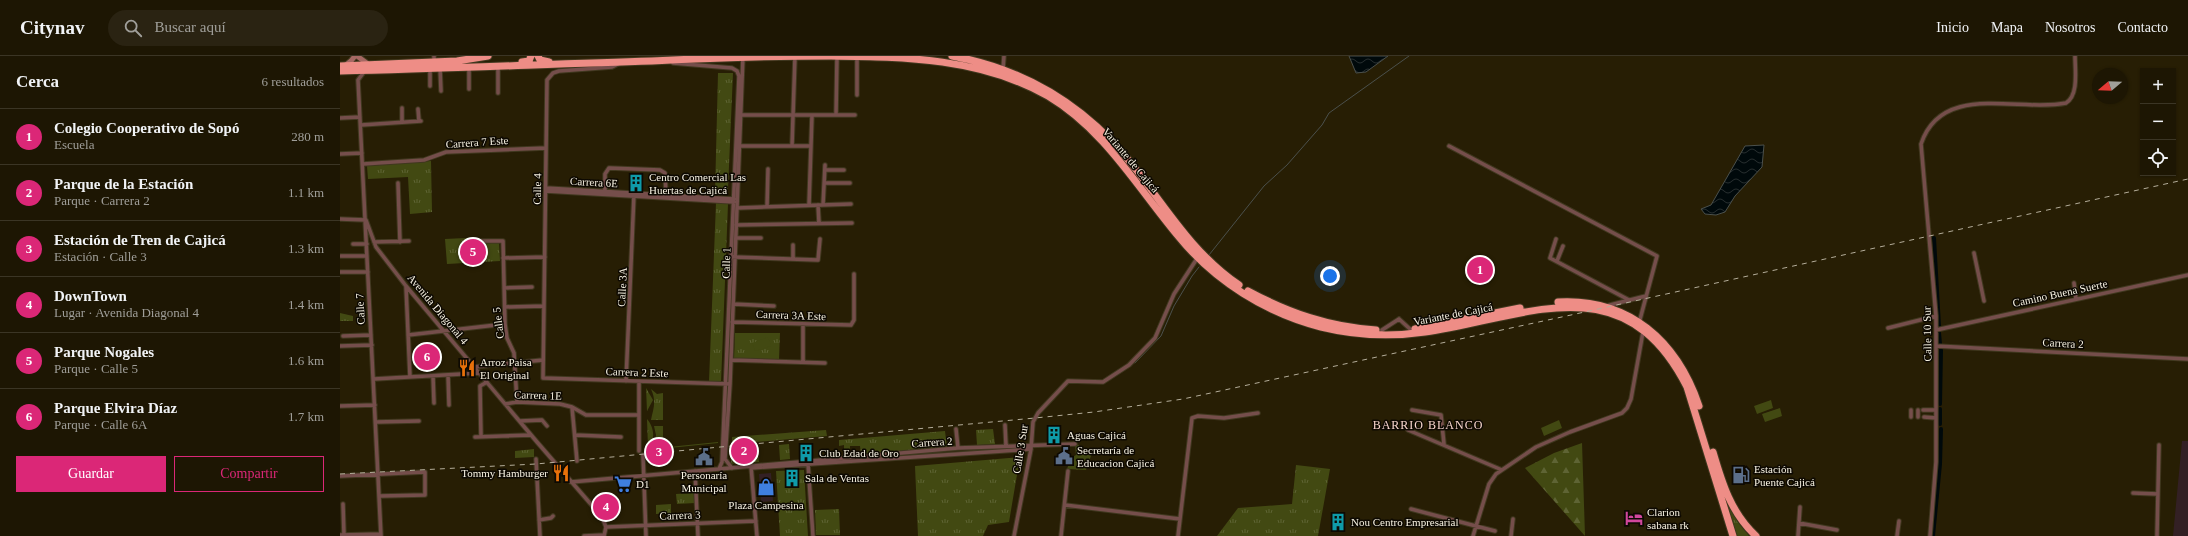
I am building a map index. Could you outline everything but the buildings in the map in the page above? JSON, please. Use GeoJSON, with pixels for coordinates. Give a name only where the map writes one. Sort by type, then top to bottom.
{"type":"FeatureCollection","features":[{"type":"Feature","properties":{"kind":"highway"},"geometry":{"type":"LineString","coordinates":[[341,68],[434,59],[458,59],[488,56]]}},
{"type":"Feature","properties":{"kind":"highway"},"geometry":{"type":"LineString","coordinates":[[501,66],[510,62],[529,61],[531,56]]}},
{"type":"Feature","properties":{"kind":"highway"},"geometry":{"type":"LineString","coordinates":[[538,56],[543,61],[561,64]]}},
{"type":"Feature","properties":{"kind":"highway","name":"Variante de Cajicá"},"geometry":{"type":"LineString","coordinates":[[341,68],[348,71],[367,71],[652,61],[743,56],[837,56],[928,60],[972,66],[1014,79],[1050,98],[1080,120],[1102,140],[1177,235],[1200,258],[1248,291],[1288,311],[1323,322],[1382,330],[1410,329],[1542,304],[1567,302],[1603,306],[1617,311],[1639,323],[1661,339],[1686,375],[1698,404],[1724,487],[1738,515],[1756,536]]}},
{"type":"Feature","properties":{"kind":"highway","name":"Variante de Cajicá"},"geometry":{"type":"LineString","coordinates":[[952,56],[1003,69],[1053,92],[1096,125],[1115,143],[1200,258]]}},
{"type":"Feature","properties":{"kind":"highway","name":"Variante de Cajicá"},"geometry":{"type":"LineString","coordinates":[[1214,268],[1245,294],[1279,313],[1304,322],[1340,331],[1382,335],[1425,332],[1537,309],[1566,306],[1606,312],[1643,331],[1671,359],[1686,387],[1733,536]]}},
{"type":"Feature","properties":{"kind":"highway"},"geometry":{"type":"LineString","coordinates":[[1729,522],[1730,536]]}},
{"type":"Feature","properties":{"kind":"street"},"geometry":{"type":"LineString","coordinates":[[341,68],[351,62],[356,56],[365,63],[373,64]]}},
{"type":"Feature","properties":{"kind":"street","name":"Calle 1"},"geometry":{"type":"LineString","coordinates":[[732,468],[725,460],[730,384],[743,56]]}},
{"type":"Feature","properties":{"kind":"street"},"geometry":{"type":"LineString","coordinates":[[792,146],[795,56]]}},
{"type":"Feature","properties":{"kind":"street"},"geometry":{"type":"LineString","coordinates":[[836,115],[837,56]]}},
{"type":"Feature","properties":{"kind":"street"},"geometry":{"type":"LineString","coordinates":[[1003,69],[1004,56]]}},
{"type":"Feature","properties":{"kind":"street","name":"Calle 10 Sur"},"geometry":{"type":"LineString","coordinates":[[1930,536],[1936,462],[1936,316],[1921,144],[1925,132],[1938,119],[1951,110],[1969,105],[2066,103],[2071,100],[2074,92],[2075,56]]}},
{"type":"Feature","properties":{"kind":"street"},"geometry":{"type":"LineString","coordinates":[[857,57],[857,95]]}},
{"type":"Feature","properties":{"kind":"street","name":"Calle 4"},"geometry":{"type":"LineString","coordinates":[[543,378],[548,77],[552,73],[559,71],[612,67],[622,61]]}},
{"type":"Feature","properties":{"kind":"street","name":"Calle 1"},"geometry":{"type":"LineString","coordinates":[[652,61],[732,68],[736,71],[738,76],[724,384],[722,462],[719,469]]}},
{"type":"Feature","properties":{"kind":"street"},"geometry":{"type":"LineString","coordinates":[[498,92],[501,66]]}},
{"type":"Feature","properties":{"kind":"street"},"geometry":{"type":"LineString","coordinates":[[469,67],[469,88]]}},
{"type":"Feature","properties":{"kind":"street"},"geometry":{"type":"LineString","coordinates":[[440,68],[441,91]]}},
{"type":"Feature","properties":{"kind":"street"},"geometry":{"type":"LineString","coordinates":[[430,69],[430,86]]}},
{"type":"Feature","properties":{"kind":"street"},"geometry":{"type":"LineString","coordinates":[[348,71],[355,74],[358,80]]}},
{"type":"Feature","properties":{"kind":"street"},"geometry":{"type":"LineString","coordinates":[[358,80],[361,74],[367,71]]}},
{"type":"Feature","properties":{"kind":"street","name":"Calle 7"},"geometry":{"type":"LineString","coordinates":[[358,80],[381,535]]}},
{"type":"Feature","properties":{"kind":"street"},"geometry":{"type":"LineString","coordinates":[[402,108],[402,122]]}},
{"type":"Feature","properties":{"kind":"street"},"geometry":{"type":"LineString","coordinates":[[361,125],[420,121],[418,109]]}},
{"type":"Feature","properties":{"kind":"street"},"geometry":{"type":"LineString","coordinates":[[741,115],[855,115]]}},
{"type":"Feature","properties":{"kind":"street"},"geometry":{"type":"LineString","coordinates":[[809,205],[812,115]]}},
{"type":"Feature","properties":{"kind":"street"},"geometry":{"type":"LineString","coordinates":[[340,118],[360,117]]}},
{"type":"Feature","properties":{"kind":"street"},"geometry":{"type":"LineString","coordinates":[[734,146],[811,146]]}},
{"type":"Feature","properties":{"kind":"street"},"geometry":{"type":"LineString","coordinates":[[1449,146],[1657,256],[1639,323]]}},
{"type":"Feature","properties":{"kind":"street","name":"Carrera 7 Este"},"geometry":{"type":"LineString","coordinates":[[363,164],[424,160],[446,152],[546,148]]}},
{"type":"Feature","properties":{"kind":"street"},"geometry":{"type":"LineString","coordinates":[[340,154],[362,153]]}},
{"type":"Feature","properties":{"kind":"street"},"geometry":{"type":"LineString","coordinates":[[819,223],[825,164]]}},
{"type":"Feature","properties":{"kind":"street"},"geometry":{"type":"LineString","coordinates":[[605,192],[605,174],[609,168],[660,170],[665,173],[666,195]]}},
{"type":"Feature","properties":{"kind":"street"},"geometry":{"type":"LineString","coordinates":[[767,207],[768,169]]}},
{"type":"Feature","properties":{"kind":"street"},"geometry":{"type":"LineString","coordinates":[[825,170],[844,170]]}},
{"type":"Feature","properties":{"kind":"street"},"geometry":{"type":"LineString","coordinates":[[398,183],[400,242]]}},
{"type":"Feature","properties":{"kind":"street"},"geometry":{"type":"LineString","coordinates":[[824,183],[850,183]]}},
{"type":"Feature","properties":{"kind":"street","name":"Carrera 6E"},"geometry":{"type":"LineString","coordinates":[[546,190],[605,192],[634,195],[666,195],[732,201]]}},
{"type":"Feature","properties":{"kind":"street","name":"Carrera 6E"},"geometry":{"type":"LineString","coordinates":[[546,190],[737,201]]}},
{"type":"Feature","properties":{"kind":"street","name":"Calle 3A"},"geometry":{"type":"LineString","coordinates":[[626,381],[634,195]]}},
{"type":"Feature","properties":{"kind":"street"},"geometry":{"type":"LineString","coordinates":[[737,208],[851,204]]}},
{"type":"Feature","properties":{"kind":"street"},"geometry":{"type":"LineString","coordinates":[[340,219],[366,220]]}},
{"type":"Feature","properties":{"kind":"street","name":"Avenida Diagonal 4"},"geometry":{"type":"LineString","coordinates":[[366,220],[376,247],[406,286],[602,517],[606,527]]}},
{"type":"Feature","properties":{"kind":"street"},"geometry":{"type":"LineString","coordinates":[[736,225],[852,223]]}},
{"type":"Feature","properties":{"kind":"street"},"geometry":{"type":"LineString","coordinates":[[736,238],[761,238]]}},
{"type":"Feature","properties":{"kind":"street"},"geometry":{"type":"LineString","coordinates":[[730,257],[818,260],[820,239]]}},
{"type":"Feature","properties":{"kind":"street"},"geometry":{"type":"LineString","coordinates":[[1556,239],[1550,257],[1629,300]]}},
{"type":"Feature","properties":{"kind":"street"},"geometry":{"type":"LineString","coordinates":[[374,242],[409,241]]}},
{"type":"Feature","properties":{"kind":"street","name":"Calle 5"},"geometry":{"type":"LineString","coordinates":[[473,241],[503,241],[505,324],[515,362],[517,402]]}},
{"type":"Feature","properties":{"kind":"street"},"geometry":{"type":"LineString","coordinates":[[353,244],[370,244],[376,247]]}},
{"type":"Feature","properties":{"kind":"street"},"geometry":{"type":"LineString","coordinates":[[793,245],[793,259]]}},
{"type":"Feature","properties":{"kind":"street"},"geometry":{"type":"LineString","coordinates":[[1557,261],[1563,246]]}},
{"type":"Feature","properties":{"kind":"street"},"geometry":{"type":"LineString","coordinates":[[1974,253],[1984,300]]}},
{"type":"Feature","properties":{"kind":"street"},"geometry":{"type":"LineString","coordinates":[[340,256],[367,256]]}},
{"type":"Feature","properties":{"kind":"street"},"geometry":{"type":"LineString","coordinates":[[503,258],[545,257]]}},
{"type":"Feature","properties":{"kind":"street","name":"Calle 3 Sur"},"geometry":{"type":"LineString","coordinates":[[1014,536],[1035,418],[1064,382],[1070,380],[1103,382],[1129,365],[1155,338],[1174,294],[1200,258]]}},
{"type":"Feature","properties":{"kind":"street"},"geometry":{"type":"LineString","coordinates":[[340,272],[368,272]]}},
{"type":"Feature","properties":{"kind":"street","name":"Carrera 3A Este"},"geometry":{"type":"LineString","coordinates":[[727,322],[830,326],[851,325],[853,323],[854,274]]}},
{"type":"Feature","properties":{"kind":"street","name":"Camino Buena Suerte"},"geometry":{"type":"LineString","coordinates":[[1936,330],[2188,275]]}},
{"type":"Feature","properties":{"kind":"street"},"geometry":{"type":"LineString","coordinates":[[2074,283],[2076,299]]}},
{"type":"Feature","properties":{"kind":"street"},"geometry":{"type":"LineString","coordinates":[[406,286],[410,378]]}},
{"type":"Feature","properties":{"kind":"street"},"geometry":{"type":"LineString","coordinates":[[504,288],[532,287]]}},
{"type":"Feature","properties":{"kind":"street"},"geometry":{"type":"LineString","coordinates":[[1603,306],[1646,296]]}},
{"type":"Feature","properties":{"kind":"street"},"geometry":{"type":"LineString","coordinates":[[733,304],[774,306]]}},
{"type":"Feature","properties":{"kind":"street"},"geometry":{"type":"LineString","coordinates":[[505,307],[544,306]]}},
{"type":"Feature","properties":{"kind":"street"},"geometry":{"type":"LineString","coordinates":[[1888,328],[1936,316]]}},
{"type":"Feature","properties":{"kind":"street"},"geometry":{"type":"LineString","coordinates":[[1382,330],[1399,317],[1410,329]]}},
{"type":"Feature","properties":{"kind":"street"},"geometry":{"type":"LineString","coordinates":[[408,335],[505,324]]}},
{"type":"Feature","properties":{"kind":"street"},"geometry":{"type":"LineString","coordinates":[[803,324],[803,362]]}},
{"type":"Feature","properties":{"kind":"street"},"geometry":{"type":"LineString","coordinates":[[1473,536],[1489,484],[1496,474],[1536,447],[1624,411],[1631,398],[1643,331]]}},
{"type":"Feature","properties":{"kind":"street"},"geometry":{"type":"LineString","coordinates":[[343,336],[372,335]]}},
{"type":"Feature","properties":{"kind":"street"},"geometry":{"type":"LineString","coordinates":[[340,346],[372,345]]}},
{"type":"Feature","properties":{"kind":"street","name":"Carrera 2"},"geometry":{"type":"LineString","coordinates":[[1936,346],[2188,359]]}},
{"type":"Feature","properties":{"kind":"street"},"geometry":{"type":"LineString","coordinates":[[474,367],[544,360]]}},
{"type":"Feature","properties":{"kind":"street"},"geometry":{"type":"LineString","coordinates":[[731,360],[825,363]]}},
{"type":"Feature","properties":{"kind":"street"},"geometry":{"type":"LineString","coordinates":[[374,379],[479,373]]}},
{"type":"Feature","properties":{"kind":"street"},"geometry":{"type":"LineString","coordinates":[[448,375],[449,405]]}},
{"type":"Feature","properties":{"kind":"street"},"geometry":{"type":"LineString","coordinates":[[433,376],[434,403]]}},
{"type":"Feature","properties":{"kind":"street","name":"Carrera 2 Este"},"geometry":{"type":"LineString","coordinates":[[543,378],[730,384]]}},
{"type":"Feature","properties":{"kind":"street"},"geometry":{"type":"LineString","coordinates":[[482,436],[480,386],[486,382]]}},
{"type":"Feature","properties":{"kind":"street"},"geometry":{"type":"LineString","coordinates":[[638,382],[639,451]]}},
{"type":"Feature","properties":{"kind":"street","name":"Carrera 1E"},"geometry":{"type":"LineString","coordinates":[[505,404],[517,402],[560,404],[572,407],[586,415],[639,415]]}},
{"type":"Feature","properties":{"kind":"street"},"geometry":{"type":"LineString","coordinates":[[340,406],[375,405]]}},
{"type":"Feature","properties":{"kind":"street"},"geometry":{"type":"LineString","coordinates":[[572,407],[577,461]]}},
{"type":"Feature","properties":{"kind":"street"},"geometry":{"type":"LineString","coordinates":[[1412,410],[1441,415],[1444,444]]}},
{"type":"Feature","properties":{"kind":"street"},"geometry":{"type":"LineString","coordinates":[[1911,410],[1911,416]]}},
{"type":"Feature","properties":{"kind":"street"},"geometry":{"type":"LineString","coordinates":[[1918,410],[1918,417]]}},
{"type":"Feature","properties":{"kind":"street"},"geometry":{"type":"LineString","coordinates":[[1936,410],[1925,410],[1926,417],[1936,418]]}},
{"type":"Feature","properties":{"kind":"street"},"geometry":{"type":"LineString","coordinates":[[1178,536],[1192,418],[1198,416],[1224,418],[1258,413]]}},
{"type":"Feature","properties":{"kind":"street"},"geometry":{"type":"LineString","coordinates":[[520,421],[544,420],[547,426]]}},
{"type":"Feature","properties":{"kind":"street"},"geometry":{"type":"LineString","coordinates":[[376,422],[419,421]]}},
{"type":"Feature","properties":{"kind":"street"},"geometry":{"type":"LineString","coordinates":[[1005,425],[1006,445]]}},
{"type":"Feature","properties":{"kind":"street"},"geometry":{"type":"LineString","coordinates":[[956,428],[958,448]]}},
{"type":"Feature","properties":{"kind":"street"},"geometry":{"type":"LineString","coordinates":[[1408,430],[1444,444],[1502,470]]}},
{"type":"Feature","properties":{"kind":"street"},"geometry":{"type":"LineString","coordinates":[[475,437],[531,435]]}},
{"type":"Feature","properties":{"kind":"street"},"geometry":{"type":"LineString","coordinates":[[575,435],[621,437]]}},
{"type":"Feature","properties":{"kind":"street"},"geometry":{"type":"LineString","coordinates":[[757,536],[751,467],[1075,444]]}},
{"type":"Feature","properties":{"kind":"street","name":"Carrera 2"},"geometry":{"type":"LineString","coordinates":[[571,482],[958,448],[1006,445],[1031,447]]}},
{"type":"Feature","properties":{"kind":"street"},"geometry":{"type":"LineString","coordinates":[[2157,536],[2159,445]]}},
{"type":"Feature","properties":{"kind":"street"},"geometry":{"type":"LineString","coordinates":[[643,456],[646,536]]}},
{"type":"Feature","properties":{"kind":"street"},"geometry":{"type":"LineString","coordinates":[[536,459],[540,536]]}},
{"type":"Feature","properties":{"kind":"street"},"geometry":{"type":"LineString","coordinates":[[808,464],[813,536]]}},
{"type":"Feature","properties":{"kind":"street"},"geometry":{"type":"LineString","coordinates":[[695,471],[698,536]]}},
{"type":"Feature","properties":{"kind":"street"},"geometry":{"type":"LineString","coordinates":[[1061,536],[1068,471]]}},
{"type":"Feature","properties":{"kind":"street"},"geometry":{"type":"LineString","coordinates":[[340,476],[425,472],[426,494],[380,496]]}},
{"type":"Feature","properties":{"kind":"street"},"geometry":{"type":"LineString","coordinates":[[2133,493],[2158,494]]}},
{"type":"Feature","properties":{"kind":"street"},"geometry":{"type":"LineString","coordinates":[[343,504],[342,535],[381,535]]}},
{"type":"Feature","properties":{"kind":"street"},"geometry":{"type":"LineString","coordinates":[[1065,505],[1180,518]]}},
{"type":"Feature","properties":{"kind":"street"},"geometry":{"type":"LineString","coordinates":[[1798,536],[1800,507]]}},
{"type":"Feature","properties":{"kind":"street"},"geometry":{"type":"LineString","coordinates":[[1411,509],[1495,531]]}},
{"type":"Feature","properties":{"kind":"street"},"geometry":{"type":"LineString","coordinates":[[539,520],[551,518],[553,516]]}},
{"type":"Feature","properties":{"kind":"street"},"geometry":{"type":"LineString","coordinates":[[1512,536],[1513,519]]}},
{"type":"Feature","properties":{"kind":"street","name":"Carrera 3"},"geometry":{"type":"LineString","coordinates":[[606,527],[756,521]]}},
{"type":"Feature","properties":{"kind":"street"},"geometry":{"type":"LineString","coordinates":[[1897,536],[1898,521]]}},
{"type":"Feature","properties":{"kind":"street"},"geometry":{"type":"LineString","coordinates":[[1799,523],[1837,530]]}},
{"type":"Feature","properties":{"kind":"street"},"geometry":{"type":"LineString","coordinates":[[584,536],[604,535],[606,527]]}},
{"type":"Feature","properties":{"kind":"shaded area"},"geometry":{"type":"Polygon","coordinates":[[[2182,441],[2188,441],[2188,536],[2173,536],[2182,441]]]}},
{"type":"Feature","properties":{"kind":"shaded area","name":"Plaza Campesina"},"geometry":{"type":"Polygon","coordinates":[[[771,473],[773,501],[761,502],[759,474],[771,473]]]}},
{"type":"Feature","properties":{"kind":"green space"},"geometry":{"type":"Polygon","coordinates":[[[718,73],[733,73],[728,189],[715,193],[718,73]]]}},
{"type":"Feature","properties":{"kind":"green space"},"geometry":{"type":"Polygon","coordinates":[[[431,161],[432,212],[410,214],[408,177],[368,179],[367,166],[431,161]]]}},
{"type":"Feature","properties":{"kind":"green space"},"geometry":{"type":"Polygon","coordinates":[[[716,203],[728,204],[721,383],[709,382],[716,203]]]}},
{"type":"Feature","properties":{"kind":"green space"},"geometry":{"type":"Polygon","coordinates":[[[466,238],[471,243],[499,242],[500,261],[447,264],[445,239],[466,238]]]}},
{"type":"Feature","properties":{"kind":"green space"},"geometry":{"type":"Polygon","coordinates":[[[340,313],[353,316],[353,321],[340,321],[340,313]]]}},
{"type":"Feature","properties":{"kind":"green space"},"geometry":{"type":"Polygon","coordinates":[[[735,333],[780,333],[779,360],[734,359],[735,333]]]}},
{"type":"Feature","properties":{"kind":"green space"},"geometry":{"type":"Polygon","coordinates":[[[768,337],[771,346],[755,351],[752,343],[768,337]]]}},
{"type":"Feature","properties":{"kind":"green space"},"geometry":{"type":"Polygon","coordinates":[[[414,350],[439,350],[440,364],[413,365],[414,350]]]}},
{"type":"Feature","properties":{"kind":"green space"},"geometry":{"type":"Polygon","coordinates":[[[646,388],[653,400],[647,411],[646,388]]]}},
{"type":"Feature","properties":{"kind":"green space"},"geometry":{"type":"Polygon","coordinates":[[[651,389],[657,394],[663,393],[663,420],[651,420],[654,402],[651,389]]]}},
{"type":"Feature","properties":{"kind":"green space"},"geometry":{"type":"Polygon","coordinates":[[[1771,400],[1773,408],[1757,414],[1754,406],[1771,400]]]}},
{"type":"Feature","properties":{"kind":"green space"},"geometry":{"type":"Polygon","coordinates":[[[1780,408],[1782,416],[1765,422],[1762,414],[1780,408]]]}},
{"type":"Feature","properties":{"kind":"green space"},"geometry":{"type":"Polygon","coordinates":[[[647,419],[653,430],[652,441],[648,447],[647,419]]]}},
{"type":"Feature","properties":{"kind":"green space"},"geometry":{"type":"Polygon","coordinates":[[[1559,420],[1562,428],[1544,436],[1541,428],[1559,420]]]}},
{"type":"Feature","properties":{"kind":"green space"},"geometry":{"type":"Polygon","coordinates":[[[654,426],[663,426],[663,443],[655,444],[656,435],[654,426]]]}},
{"type":"Feature","properties":{"kind":"green space"},"geometry":{"type":"Polygon","coordinates":[[[993,429],[995,444],[977,445],[976,430],[993,429]]]}},
{"type":"Feature","properties":{"kind":"green space"},"geometry":{"type":"Polygon","coordinates":[[[826,430],[827,436],[732,444],[732,437],[826,430]]]}},
{"type":"Feature","properties":{"kind":"green space"},"geometry":{"type":"Polygon","coordinates":[[[945,431],[947,448],[861,454],[860,446],[850,446],[850,450],[844,450],[844,445],[839,446],[839,440],[945,431]]]}},
{"type":"Feature","properties":{"kind":"green space"},"geometry":{"type":"Polygon","coordinates":[[[718,442],[650,450],[649,449],[718,442]]]}},
{"type":"Feature","properties":{"kind":"green space"},"geometry":{"type":"Polygon","coordinates":[[[1582,443],[1585,536],[1525,468],[1554,453],[1582,443]]]}},
{"type":"Feature","properties":{"kind":"green space"},"geometry":{"type":"Polygon","coordinates":[[[789,444],[790,459],[780,460],[779,445],[789,444]]]}},
{"type":"Feature","properties":{"kind":"green space"},"geometry":{"type":"Polygon","coordinates":[[[1075,444],[1079,445],[1079,453],[1084,453],[1084,449],[1093,450],[1086,470],[1067,469],[1071,458],[1076,455],[1075,444]]]}},
{"type":"Feature","properties":{"kind":"green space"},"geometry":{"type":"Polygon","coordinates":[[[757,445],[759,462],[731,464],[730,447],[757,445]]]}},
{"type":"Feature","properties":{"kind":"green space"},"geometry":{"type":"Polygon","coordinates":[[[534,449],[534,457],[515,458],[515,451],[534,449]]]}},
{"type":"Feature","properties":{"kind":"green space"},"geometry":{"type":"Polygon","coordinates":[[[1020,457],[1009,522],[988,525],[983,536],[918,536],[915,466],[1020,457]]]}},
{"type":"Feature","properties":{"kind":"green space"},"geometry":{"type":"Polygon","coordinates":[[[1296,465],[1330,469],[1318,536],[1217,536],[1238,508],[1292,504],[1296,465]]]}},
{"type":"Feature","properties":{"kind":"green space"},"geometry":{"type":"Polygon","coordinates":[[[804,470],[808,536],[780,536],[776,471],[804,470]]]}},
{"type":"Feature","properties":{"kind":"green space"},"geometry":{"type":"Polygon","coordinates":[[[694,493],[695,503],[677,504],[676,494],[694,493]]]}},
{"type":"Feature","properties":{"kind":"green space"},"geometry":{"type":"Polygon","coordinates":[[[1724,494],[1737,521],[1749,536],[1737,536],[1724,494]]]}},
{"type":"Feature","properties":{"kind":"green space"},"geometry":{"type":"Polygon","coordinates":[[[671,504],[671,513],[656,514],[656,505],[671,504]]]}},
{"type":"Feature","properties":{"kind":"green space"},"geometry":{"type":"Polygon","coordinates":[[[839,509],[840,535],[816,535],[815,510],[839,509]]]}},
{"type":"Feature","properties":{"kind":"water"},"geometry":{"type":"Polygon","coordinates":[[[1349,56],[1388,56],[1366,72],[1356,73],[1349,56]]]}},
{"type":"Feature","properties":{"kind":"water"},"geometry":{"type":"Polygon","coordinates":[[[1764,145],[1762,167],[1735,196],[1725,212],[1716,215],[1705,214],[1701,209],[1711,205],[1745,146],[1764,145]]]}},
{"type":"Feature","properties":{"kind":"waterway"},"geometry":{"type":"LineString","coordinates":[[1209,255],[1264,186],[1287,165],[1322,125],[1329,113],[1409,56]]}},
{"type":"Feature","properties":{"kind":"waterway"},"geometry":{"type":"LineString","coordinates":[[1934,238],[1939,326]]}},
{"type":"Feature","properties":{"kind":"waterway"},"geometry":{"type":"LineString","coordinates":[[1135,363],[1161,336],[1174,306],[1199,267]]}},
{"type":"Feature","properties":{"kind":"waterway"},"geometry":{"type":"LineString","coordinates":[[1939,333],[1940,344]]}},
{"type":"Feature","properties":{"kind":"waterway"},"geometry":{"type":"LineString","coordinates":[[1940,404],[1941,350]]}},
{"type":"Feature","properties":{"kind":"waterway"},"geometry":{"type":"LineString","coordinates":[[1940,409],[1940,424]]}},
{"type":"Feature","properties":{"kind":"waterway"},"geometry":{"type":"LineString","coordinates":[[1933,536],[1940,464],[1941,429]]}},
{"type":"Feature","properties":{"kind":"railway"},"geometry":{"type":"LineString","coordinates":[[340,474],[536,464],[1035,418],[1094,412],[1183,399],[2188,179]]}},
{"type":"Feature","properties":{"kind":"place","name":"Centro Comercial Las Huertas de Cajicá"},"geometry":{"type":"Point","coordinates":[636,183]}},
{"type":"Feature","properties":{"kind":"place","name":"Parque Nogales"},"geometry":{"type":"Point","coordinates":[473,252]}},
{"type":"Feature","properties":{"kind":"place","name":"Colegio Cooperativo de Sopó"},"geometry":{"type":"Point","coordinates":[1480,270]}},
{"type":"Feature","properties":{"kind":"place","name":"Parque Elvira Díaz"},"geometry":{"type":"Point","coordinates":[427,357]}},
{"type":"Feature","properties":{"kind":"place","name":"Arroz Paisa El Original"},"geometry":{"type":"Point","coordinates":[467,368]}},
{"type":"Feature","properties":{"kind":"place","name":"Aguas Cajicá"},"geometry":{"type":"Point","coordinates":[1054,435]}},
{"type":"Feature","properties":{"kind":"place","name":"Parque de la Estación"},"geometry":{"type":"Point","coordinates":[744,451]}},
{"type":"Feature","properties":{"kind":"place","name":"Estación de Tren de Cajicá"},"geometry":{"type":"Point","coordinates":[659,452]}},
{"type":"Feature","properties":{"kind":"place","name":"Club Edad de Oro"},"geometry":{"type":"Point","coordinates":[806,453]}},
{"type":"Feature","properties":{"kind":"place","name":"Secretaría de Educacion Cajicá"},"geometry":{"type":"Point","coordinates":[1064,456]}},
{"type":"Feature","properties":{"kind":"place","name":"Personaría Municipal"},"geometry":{"type":"Point","coordinates":[704,457]}},
{"type":"Feature","properties":{"kind":"place","name":"Tommy Hamburger"},"geometry":{"type":"Point","coordinates":[561,473]}},
{"type":"Feature","properties":{"kind":"place","name":"Estación Puente Cajicá"},"geometry":{"type":"Point","coordinates":[1741,475]}},
{"type":"Feature","properties":{"kind":"place","name":"Sala de Ventas"},"geometry":{"type":"Point","coordinates":[792,478]}},
{"type":"Feature","properties":{"kind":"place","name":"D1"},"geometry":{"type":"Point","coordinates":[623,484]}},
{"type":"Feature","properties":{"kind":"place","name":"Plaza Campesina"},"geometry":{"type":"Point","coordinates":[766,487]}},
{"type":"Feature","properties":{"kind":"place","name":"DownTown"},"geometry":{"type":"Point","coordinates":[606,507]}},
{"type":"Feature","properties":{"kind":"place","name":"Clarion sabana rk"},"geometry":{"type":"Point","coordinates":[1634,518]}},
{"type":"Feature","properties":{"kind":"place","name":"Nou Centro Empresarial"},"geometry":{"type":"Point","coordinates":[1338,522]}},
{"type":"Feature","properties":{"kind":"district","name":"BARRIO BLANCO"},"geometry":{"type":"Point","coordinates":[1428,425]}}]}
